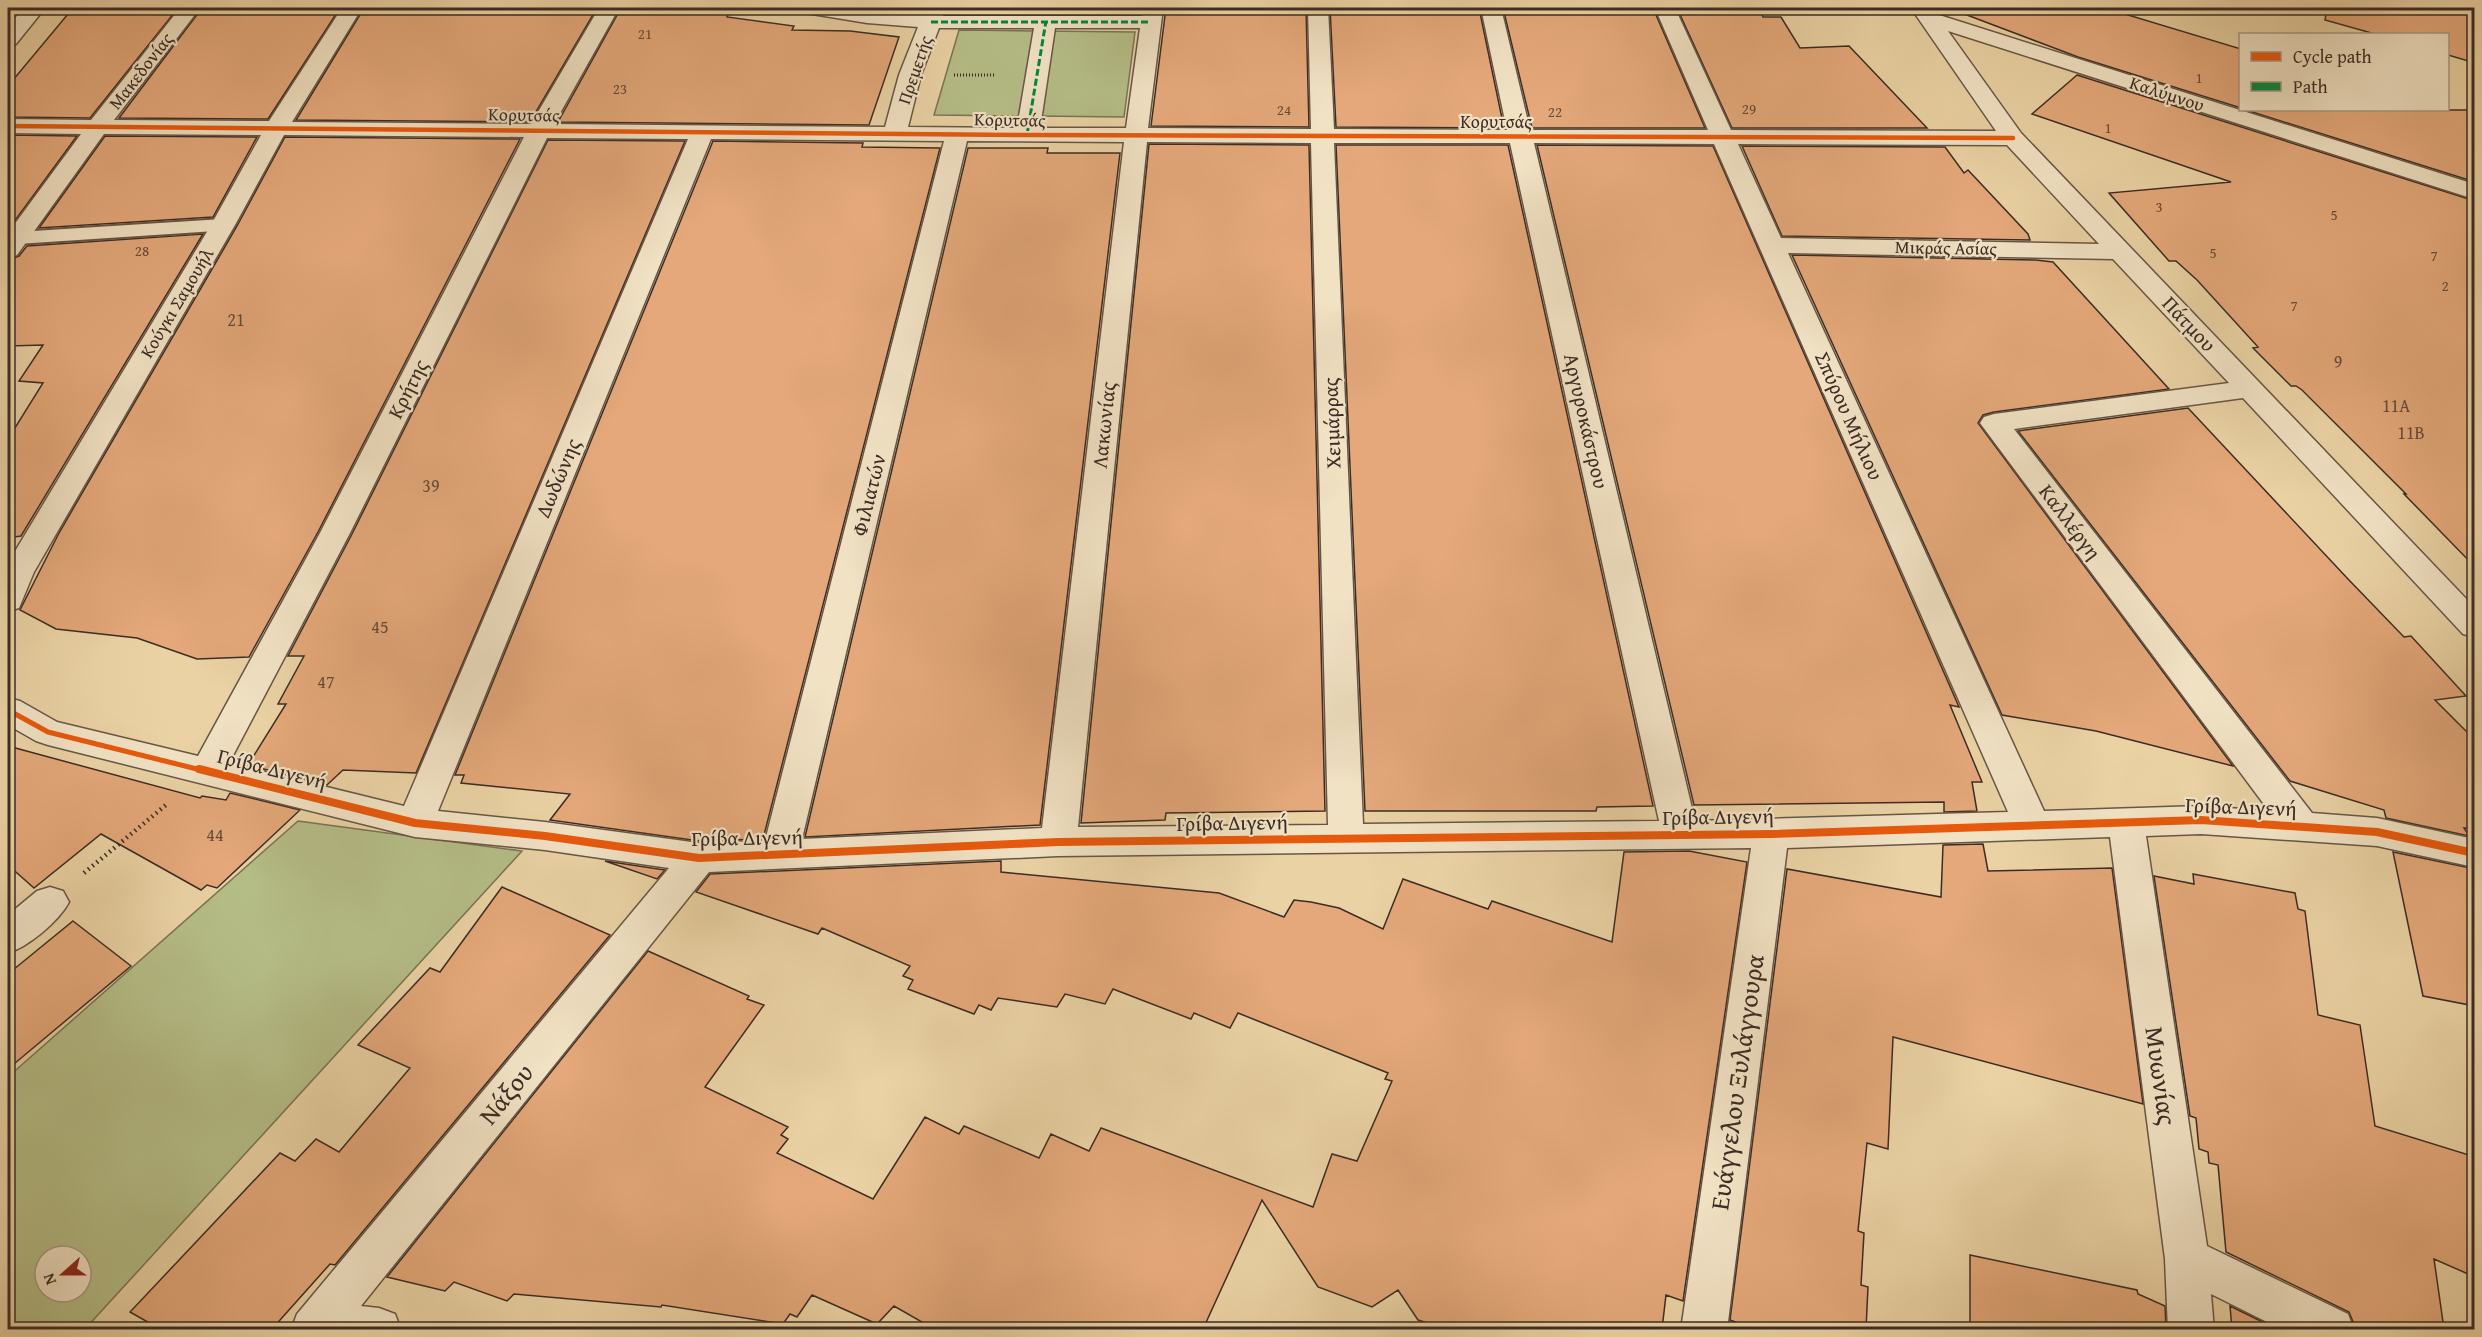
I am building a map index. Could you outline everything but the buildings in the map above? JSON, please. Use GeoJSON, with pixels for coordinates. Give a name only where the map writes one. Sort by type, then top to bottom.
{"type":"FeatureCollection","features":[{"type":"Feature","properties":{"kind":"street"},"geometry":{"type":"LineString","coordinates":[[8,39],[34,8]]}},
{"type":"Feature","properties":{"kind":"street","name":"Μακεδονίας"},"geometry":{"type":"LineString","coordinates":[[12,244],[97,127],[190,8]]}},
{"type":"Feature","properties":{"kind":"street","name":"Κούγκι Σαμουήλ"},"geometry":{"type":"LineString","coordinates":[[8,600],[18,572],[223,225],[277,127],[352,8]]}},
{"type":"Feature","properties":{"kind":"street","name":"Κρήτης"},"geometry":{"type":"LineString","coordinates":[[208,770],[335,533],[539,130],[609,8]]}},
{"type":"Feature","properties":{"kind":"street"},"geometry":{"type":"LineString","coordinates":[[812,8],[867,17],[934,15],[1046,21],[1151,15]]}},
{"type":"Feature","properties":{"kind":"street","name":"Χειμάρρας"},"geometry":{"type":"LineString","coordinates":[[1318,8],[1346,838]]}},
{"type":"Feature","properties":{"kind":"street","name":"Αργυροκάστρου"},"geometry":{"type":"LineString","coordinates":[[1491,8],[1680,834]]}},
{"type":"Feature","properties":{"kind":"street","name":"Σπύρου Μήλιου"},"geometry":{"type":"LineString","coordinates":[[1665,8],[2032,825]]}},
{"type":"Feature","properties":{"kind":"street","name":"Πάτμου"},"geometry":{"type":"LineString","coordinates":[[1925,13],[2013,138],[2475,626]]}},
{"type":"Feature","properties":{"kind":"street","name":"Καλύμνου"},"geometry":{"type":"LineString","coordinates":[[1925,13],[2475,192]]}},
{"type":"Feature","properties":{"kind":"street","name":"Πρεμετής"},"geometry":{"type":"LineString","coordinates":[[895,133],[910,75],[934,15]]}},
{"type":"Feature","properties":{"kind":"street","name":"Λακωνίας"},"geometry":{"type":"LineString","coordinates":[[1058,842],[1151,15]]}},
{"type":"Feature","properties":{"kind":"street"},"geometry":{"type":"LineString","coordinates":[[1027,135],[1046,21]]}},
{"type":"Feature","properties":{"kind":"street","name":"Κορυτσάς"},"geometry":{"type":"LineString","coordinates":[[8,126],[1136,136],[2013,138]]}},
{"type":"Feature","properties":{"kind":"street","name":"Δωδώνης"},"geometry":{"type":"LineString","coordinates":[[415,823],[702,132]]}},
{"type":"Feature","properties":{"kind":"street","name":"Φιλιατών"},"geometry":{"type":"LineString","coordinates":[[780,855],[957,134]]}},
{"type":"Feature","properties":{"kind":"street","name":"Μικράς Ασίας"},"geometry":{"type":"LineString","coordinates":[[1772,245],[2121,252]]}},
{"type":"Feature","properties":{"kind":"street","name":"Καλλέργη"},"geometry":{"type":"LineString","coordinates":[[2250,389],[1994,423],[2301,826]]}},
{"type":"Feature","properties":{"kind":"street","name":"Γρίβα Διγενή"},"geometry":{"type":"LineString","coordinates":[[8,710],[48,732],[415,823],[545,836],[699,858],[1058,842],[1771,834],[2201,820],[2377,832],[2475,853]]}},
{"type":"Feature","properties":{"kind":"street","name":"Μυωνίας"},"geometry":{"type":"LineString","coordinates":[[2126,822],[2187,1259],[2191,1329]]}},
{"type":"Feature","properties":{"kind":"street","name":"Ευάγγελου Ξυλάγγουρα"},"geometry":{"type":"LineString","coordinates":[[1704,1329],[1771,834]]}},
{"type":"Feature","properties":{"kind":"street","name":"Νάξου"},"geometry":{"type":"LineString","coordinates":[[315,1327],[699,858]]}},
{"type":"Feature","properties":{"kind":"street"},"geometry":{"type":"LineString","coordinates":[[8,937],[50,902]]}},
{"type":"Feature","properties":{"kind":"street"},"geometry":{"type":"LineString","coordinates":[[2187,1259],[2332,1329]]}},
{"type":"Feature","properties":{"kind":"street"},"geometry":{"type":"LineString","coordinates":[[315,1327],[379,1329]]}},
{"type":"Feature","properties":{"kind":"lane"},"geometry":{"type":"LineString","coordinates":[[12,244],[223,225]]}},
{"type":"Feature","properties":{"kind":"path"},"geometry":{"type":"LineString","coordinates":[[910,75],[1037,75]]}},
{"type":"Feature","properties":{"kind":"path"},"geometry":{"type":"LineString","coordinates":[[50,902],[208,770]]}},
{"type":"Feature","properties":{"kind":"green space"},"geometry":{"type":"Polygon","coordinates":[[[959,30],[1135,32],[1124,117],[934,115],[959,30]]]}},
{"type":"Feature","properties":{"kind":"green space"},"geometry":{"type":"Polygon","coordinates":[[[298,821],[522,851],[85,1329],[8,1329],[8,1077],[298,821]]]}},
{"type":"Feature","properties":{"kind":"marked path"},"geometry":{"type":"LineString","coordinates":[[1027,135],[1046,21]]}},
{"type":"Feature","properties":{"kind":"marked path"},"geometry":{"type":"LineString","coordinates":[[931,22],[1150,22]]}},
{"type":"Feature","properties":{"kind":"cycle path"},"geometry":{"type":"LineString","coordinates":[[8,126],[1027,135],[2013,138]]}},
{"type":"Feature","properties":{"kind":"cycle path"},"geometry":{"type":"LineString","coordinates":[[8,710],[48,732],[415,823],[545,836],[699,858],[1058,842],[1771,834],[2201,820],[2377,832],[2474,853]]}}]}
